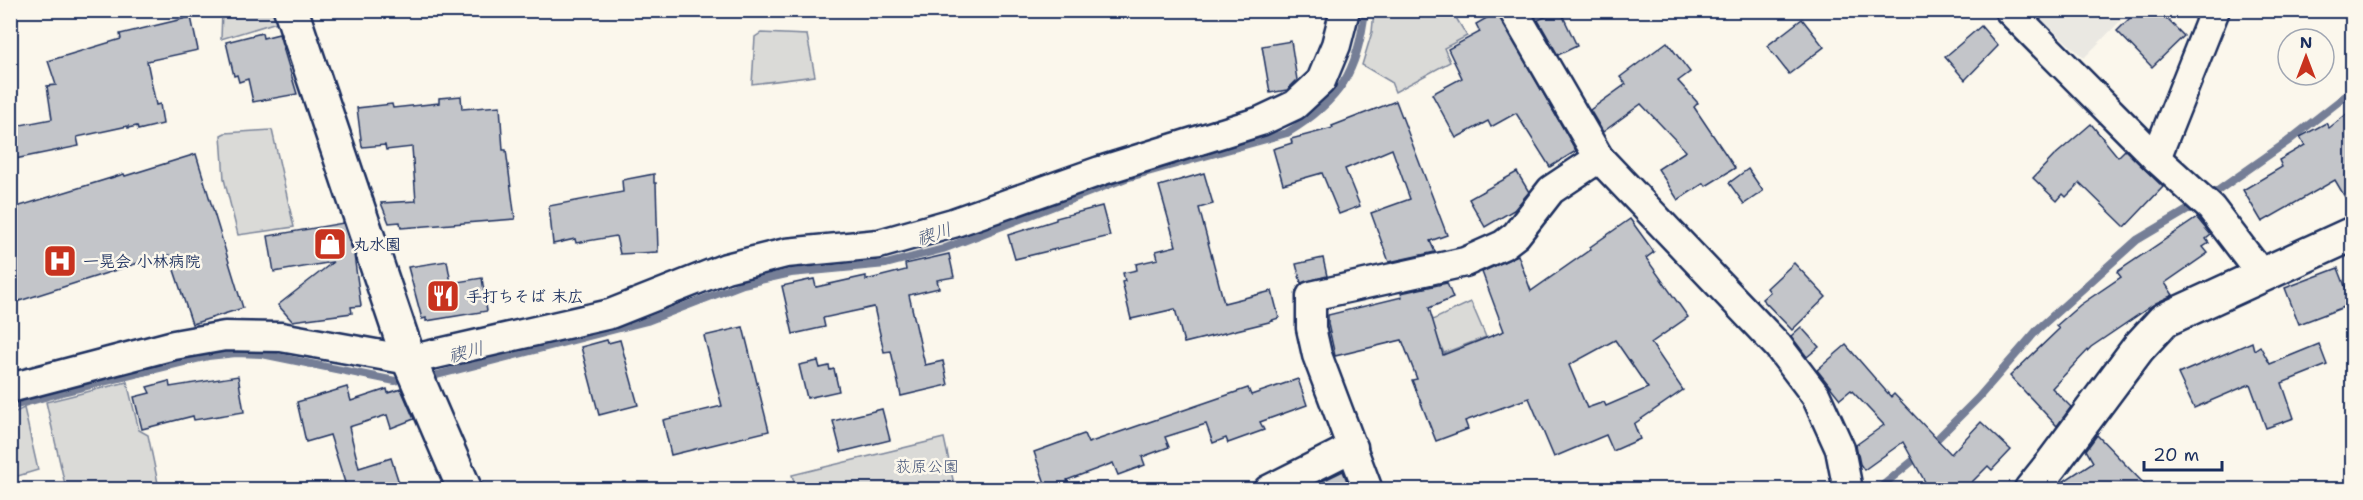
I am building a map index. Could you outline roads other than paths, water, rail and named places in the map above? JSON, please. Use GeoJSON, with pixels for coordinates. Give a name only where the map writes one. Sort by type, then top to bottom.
{"type":"FeatureCollection","features":[{"type":"Feature","properties":{"kind":"street"},"geometry":{"type":"LineString","coordinates":[[291,10],[409,360],[465,489]]}},
{"type":"Feature","properties":{"kind":"street"},"geometry":{"type":"LineString","coordinates":[[10,388],[174,345],[225,336],[281,337],[409,360],[610,314],[726,268],[786,253],[879,244],[953,223],[1100,171],[1261,121],[1295,105],[1321,81],[1336,45],[1345,10]]}},
{"type":"Feature","properties":{"kind":"street"},"geometry":{"type":"LineString","coordinates":[[1513,10],[1599,158],[1778,346],[1816,396],[1840,449],[1848,489]]}},
{"type":"Feature","properties":{"kind":"street"},"geometry":{"type":"LineString","coordinates":[[2009,10],[2156,158],[2211,208],[2262,275]]}},
{"type":"Feature","properties":{"kind":"street"},"geometry":{"type":"LineString","coordinates":[[2156,158],[2215,10]]}},
{"type":"Feature","properties":{"kind":"street"},"geometry":{"type":"LineString","coordinates":[[1368,489],[1317,355],[1311,328],[1311,296],[1465,262],[1503,245],[1535,212],[1551,190],[1599,158]]}},
{"type":"Feature","properties":{"kind":"street"},"geometry":{"type":"LineString","coordinates":[[2031,489],[2139,347],[2164,320],[2352,234]]}},
{"type":"Feature","properties":{"kind":"street"},"geometry":{"type":"LineString","coordinates":[[1268,489],[1353,447]]}},
{"type":"Feature","properties":{"kind":"waterway","name":"禊川"},"geometry":{"type":"LineString","coordinates":[[437,375],[647,321],[743,284],[791,273],[886,264],[943,249],[1126,178],[1287,133],[1321,109],[1343,83],[1357,51],[1365,10]]}},
{"type":"Feature","properties":{"kind":"waterway"},"geometry":{"type":"LineString","coordinates":[[2216,192],[2287,142],[2352,91]]}},
{"type":"Feature","properties":{"kind":"waterway"},"geometry":{"type":"LineString","coordinates":[[1931,445],[1978,398],[2038,329],[2137,240],[2191,208]]}},
{"type":"Feature","properties":{"kind":"waterway","name":"禊川"},"geometry":{"type":"LineString","coordinates":[[10,407],[208,356],[236,353],[262,354],[395,381]]}},
{"type":"Feature","properties":{"kind":"waterway"},"geometry":{"type":"LineString","coordinates":[[1877,490],[1920,455]]}},
{"type":"Feature","properties":{"kind":"place","name":"丸水園"},"geometry":{"type":"Point","coordinates":[330,244]}},
{"type":"Feature","properties":{"kind":"place","name":"一晃会 小林病院"},"geometry":{"type":"Point","coordinates":[60,261]}},
{"type":"Feature","properties":{"kind":"place","name":"手打ちそば 末広"},"geometry":{"type":"Point","coordinates":[443,296]}},
{"type":"Feature","properties":{"kind":"park label","name":"荻原公園"},"geometry":{"type":"Point","coordinates":[927,466]}}]}
